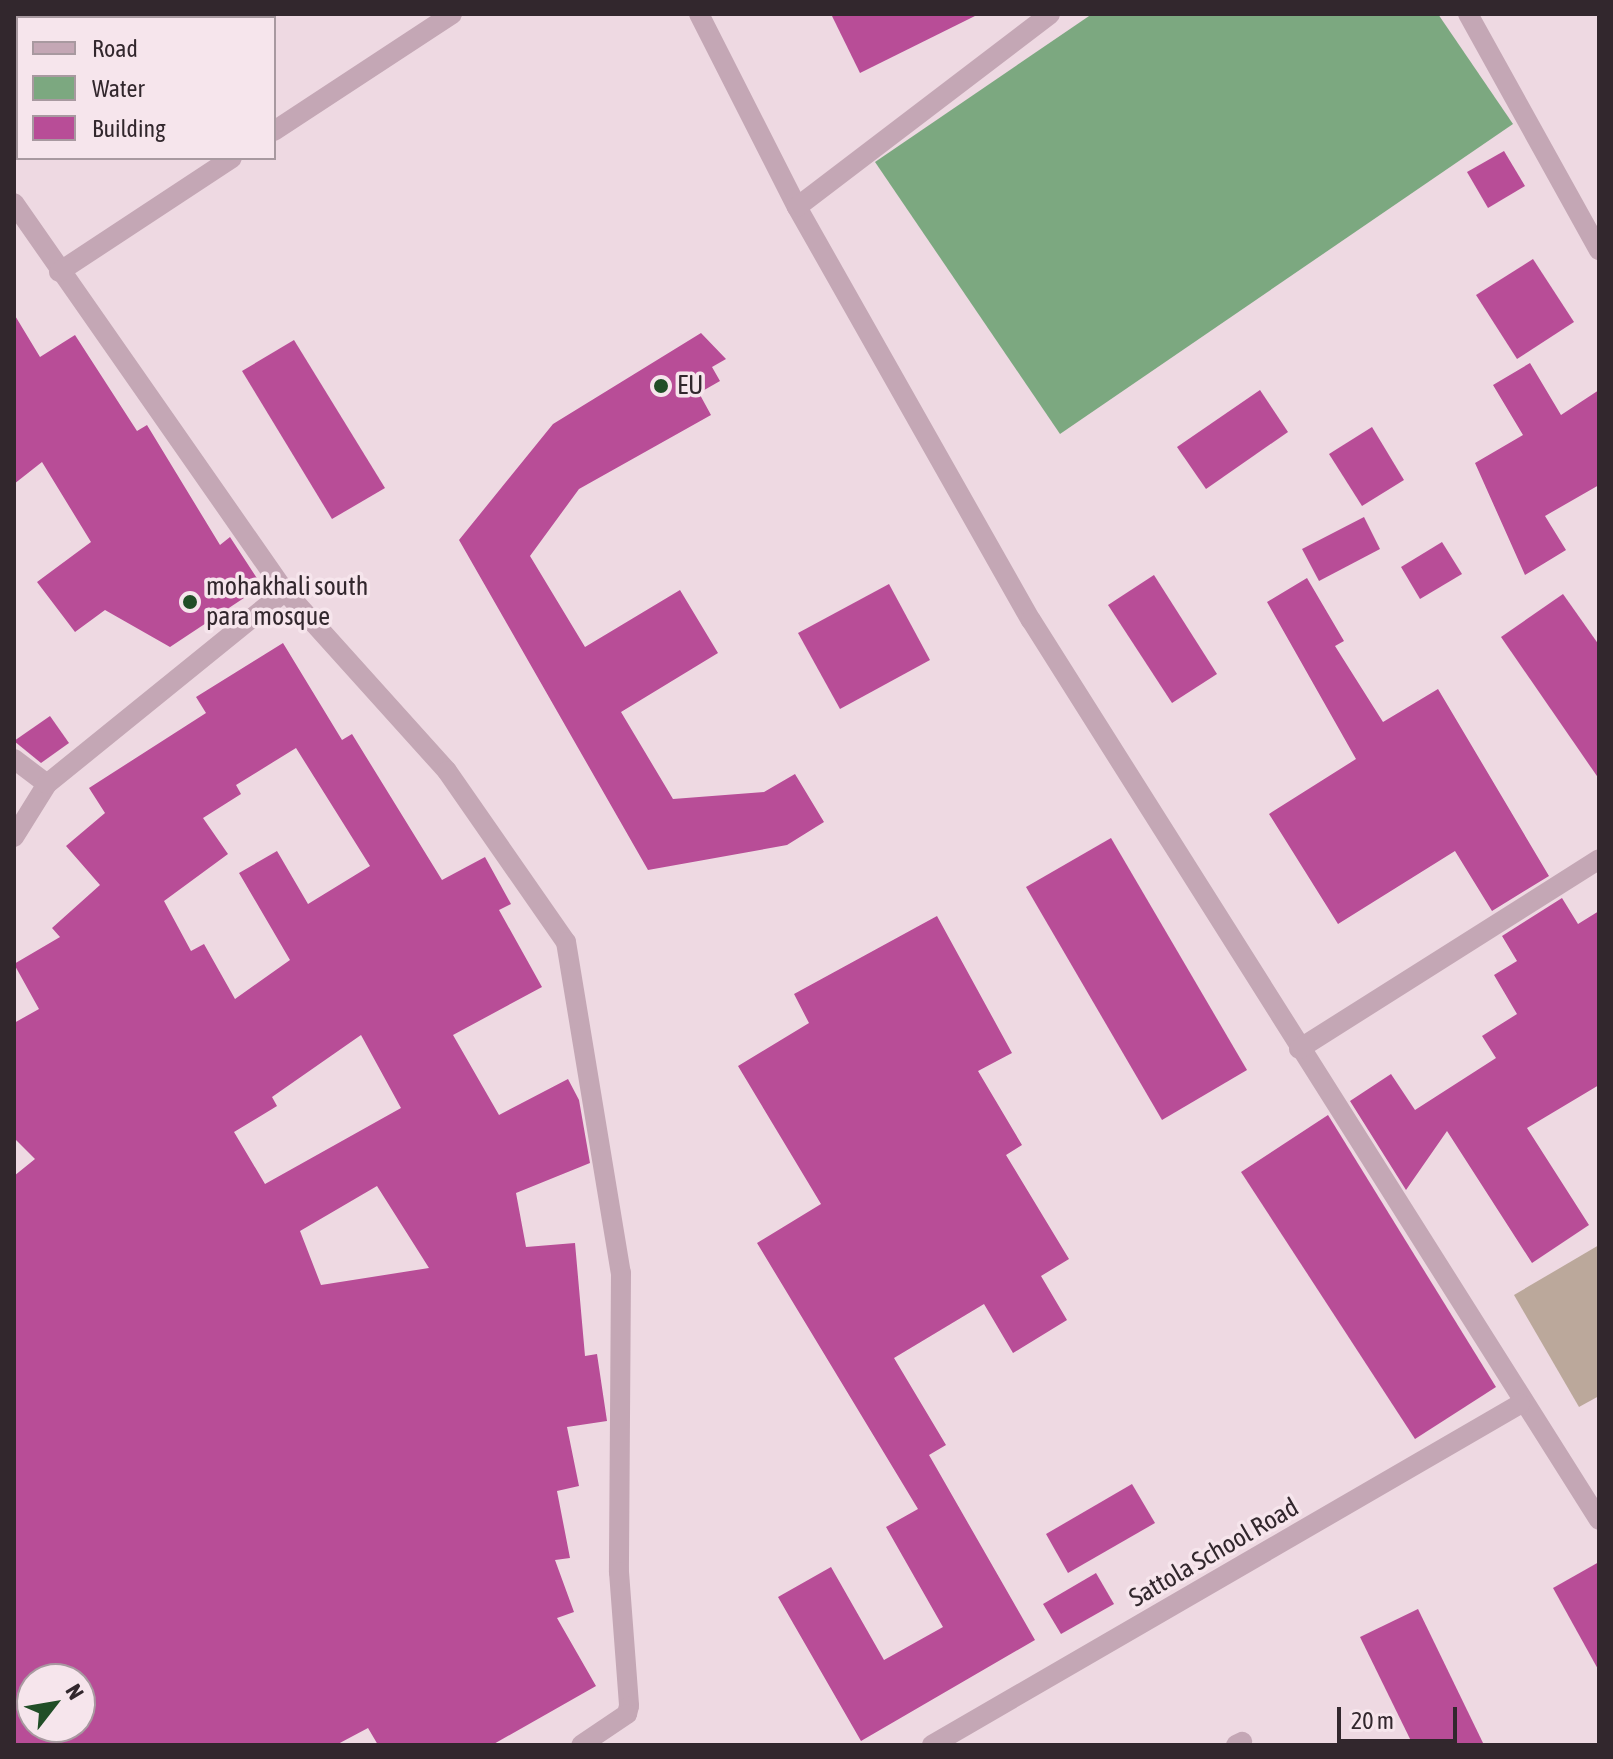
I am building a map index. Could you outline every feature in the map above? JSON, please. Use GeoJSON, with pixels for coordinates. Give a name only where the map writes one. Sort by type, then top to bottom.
{"type":"FeatureCollection","features":[{"type":"Feature","properties":{"kind":"street"},"geometry":{"type":"LineString","coordinates":[[276,130],[452,14]]}},
{"type":"Feature","properties":{"kind":"street"},"geometry":{"type":"LineString","coordinates":[[699,14],[797,207],[1031,620],[1520,1404],[1599,1520]]}},
{"type":"Feature","properties":{"kind":"street"},"geometry":{"type":"LineString","coordinates":[[797,207],[1050,14]]}},
{"type":"Feature","properties":{"kind":"street"},"geometry":{"type":"LineString","coordinates":[[1468,14],[1599,250]]}},
{"type":"Feature","properties":{"kind":"street"},"geometry":{"type":"LineString","coordinates":[[59,272],[229,160]]}},
{"type":"Feature","properties":{"kind":"street"},"geometry":{"type":"LineString","coordinates":[[14,203],[59,272],[285,591],[447,771],[566,942],[621,1273],[619,1572],[629,1706],[627,1714],[581,1745]]}},
{"type":"Feature","properties":{"kind":"street"},"geometry":{"type":"LineString","coordinates":[[14,837],[47,784],[285,591]]}},
{"type":"Feature","properties":{"kind":"street"},"geometry":{"type":"LineString","coordinates":[[14,759],[47,784]]}},
{"type":"Feature","properties":{"kind":"street"},"geometry":{"type":"LineString","coordinates":[[1299,1049],[1599,859]]}},
{"type":"Feature","properties":{"kind":"street","name":"Sattola School Road"},"geometry":{"type":"LineString","coordinates":[[932,1745],[1520,1404]]}},
{"type":"Feature","properties":{"kind":"shaded area"},"geometry":{"type":"Polygon","coordinates":[[[1599,1245],[1599,1396],[1579,1407],[1514,1295],[1599,1245]]]}},
{"type":"Feature","properties":{"kind":"water"},"geometry":{"type":"Polygon","coordinates":[[[1092,14],[1438,14],[1513,124],[1060,434],[875,162],[1092,14]]]}},
{"type":"Feature","properties":{"kind":"building"},"geometry":{"type":"Polygon","coordinates":[[[831,14],[979,14],[860,73],[831,14]]]}},
{"type":"Feature","properties":{"kind":"building"},"geometry":{"type":"Polygon","coordinates":[[[1504,151],[1525,186],[1488,208],[1467,172],[1504,151]]]}},
{"type":"Feature","properties":{"kind":"building"},"geometry":{"type":"Polygon","coordinates":[[[1533,259],[1574,322],[1517,359],[1476,295],[1533,259]]]}},
{"type":"Feature","properties":{"kind":"building"},"geometry":{"type":"Polygon","coordinates":[[[14,314],[40,357],[75,335],[137,431],[147,425],[220,545],[230,537],[262,586],[170,647],[105,610],[75,632],[37,582],[91,542],[42,462],[14,484],[14,314]]]}},
{"type":"Feature","properties":{"kind":"building"},"geometry":{"type":"Polygon","coordinates":[[[701,333],[726,359],[712,367],[720,381],[699,393],[711,415],[579,489],[530,556],[585,647],[680,590],[718,653],[621,712],[673,799],[764,792],[795,774],[824,822],[787,845],[648,870],[459,540],[553,424],[701,333]]]}},
{"type":"Feature","properties":{"kind":"building"},"geometry":{"type":"Polygon","coordinates":[[[294,340],[385,488],[332,519],[242,371],[294,340]]]}},
{"type":"Feature","properties":{"kind":"building"},"geometry":{"type":"Polygon","coordinates":[[[1530,363],[1561,415],[1599,390],[1599,485],[1545,516],[1566,550],[1525,575],[1475,463],[1523,435],[1493,385],[1530,363]]]}},
{"type":"Feature","properties":{"kind":"building"},"geometry":{"type":"Polygon","coordinates":[[[1260,390],[1288,432],[1206,489],[1177,447],[1260,390]]]}},
{"type":"Feature","properties":{"kind":"building"},"geometry":{"type":"Polygon","coordinates":[[[1372,427],[1404,480],[1362,506],[1329,454],[1372,427]]]}},
{"type":"Feature","properties":{"kind":"building"},"geometry":{"type":"Polygon","coordinates":[[[1364,517],[1380,549],[1319,581],[1302,549],[1364,517]]]}},
{"type":"Feature","properties":{"kind":"building"},"geometry":{"type":"Polygon","coordinates":[[[1442,542],[1462,574],[1420,599],[1401,567],[1442,542]]]}},
{"type":"Feature","properties":{"kind":"building"},"geometry":{"type":"Polygon","coordinates":[[[1154,575],[1217,674],[1172,703],[1108,605],[1154,575]]]}},
{"type":"Feature","properties":{"kind":"building"},"geometry":{"type":"Polygon","coordinates":[[[1307,578],[1344,641],[1335,646],[1383,722],[1438,689],[1549,876],[1492,911],[1455,851],[1338,924],[1269,814],[1356,759],[1267,602],[1307,578]]]}},
{"type":"Feature","properties":{"kind":"building"},"geometry":{"type":"Polygon","coordinates":[[[889,584],[930,660],[840,709],[798,633],[889,584]]]}},
{"type":"Feature","properties":{"kind":"building"},"geometry":{"type":"Polygon","coordinates":[[[1563,594],[1599,645],[1599,779],[1501,637],[1563,594]]]}},
{"type":"Feature","properties":{"kind":"building"},"geometry":{"type":"Polygon","coordinates":[[[283,643],[342,740],[352,734],[442,880],[485,857],[511,904],[499,910],[542,987],[453,1035],[499,1115],[568,1079],[579,1100],[590,1163],[516,1193],[526,1247],[575,1243],[585,1356],[597,1354],[607,1421],[567,1427],[579,1486],[557,1491],[570,1558],[555,1560],[574,1612],[557,1618],[596,1686],[492,1745],[378,1745],[368,1728],[336,1745],[14,1745],[14,1176],[35,1159],[14,1138],[14,1023],[39,1009],[14,964],[60,937],[52,928],[100,885],[66,846],[105,813],[89,788],[206,713],[196,697],[283,643]],[[296,748],[236,785],[241,794],[203,818],[228,854],[164,901],[191,951],[204,944],[235,999],[290,960],[239,873],[277,851],[308,904],[370,866],[296,748]],[[361,1035],[272,1097],[277,1106],[234,1132],[265,1184],[401,1108],[361,1035]],[[377,1186],[300,1231],[321,1285],[429,1268],[377,1186]]]}},
{"type":"Feature","properties":{"kind":"building"},"geometry":{"type":"Polygon","coordinates":[[[50,716],[69,743],[41,763],[14,741],[50,716]]]}},
{"type":"Feature","properties":{"kind":"building"},"geometry":{"type":"Polygon","coordinates":[[[1111,838],[1247,1070],[1162,1120],[1026,887],[1111,838]]]}},
{"type":"Feature","properties":{"kind":"building"},"geometry":{"type":"Polygon","coordinates":[[[1562,898],[1578,924],[1599,911],[1599,1085],[1527,1128],[1589,1225],[1532,1263],[1447,1131],[1406,1190],[1350,1101],[1391,1074],[1415,1110],[1496,1058],[1482,1036],[1517,1014],[1494,975],[1517,961],[1502,936],[1562,898]]]}},
{"type":"Feature","properties":{"kind":"building"},"geometry":{"type":"Polygon","coordinates":[[[937,916],[1012,1053],[978,1071],[1022,1145],[1006,1155],[1069,1259],[1041,1276],[1067,1320],[1013,1353],[984,1304],[894,1358],[946,1445],[929,1455],[1035,1640],[861,1741],[778,1597],[831,1567],[884,1660],[943,1627],[886,1527],[918,1509],[757,1243],[821,1204],[738,1066],[809,1023],[794,994],[937,916]]]}},
{"type":"Feature","properties":{"kind":"building"},"geometry":{"type":"Polygon","coordinates":[[[1328,1115],[1496,1387],[1415,1439],[1241,1172],[1328,1115]]]}},
{"type":"Feature","properties":{"kind":"building"},"geometry":{"type":"Polygon","coordinates":[[[1132,1484],[1155,1523],[1068,1573],[1046,1534],[1132,1484]]]}},
{"type":"Feature","properties":{"kind":"building"},"geometry":{"type":"Polygon","coordinates":[[[1599,1562],[1599,1671],[1553,1588],[1599,1562]]]}},
{"type":"Feature","properties":{"kind":"building"},"geometry":{"type":"Polygon","coordinates":[[[1096,1573],[1114,1604],[1061,1634],[1043,1604],[1096,1573]]]}},
{"type":"Feature","properties":{"kind":"building"},"geometry":{"type":"Polygon","coordinates":[[[1418,1609],[1484,1745],[1413,1745],[1360,1637],[1418,1609]]]}},
{"type":"Feature","properties":{"kind":"place","name":"EU"},"geometry":{"type":"Point","coordinates":[661,386]}},
{"type":"Feature","properties":{"kind":"place","name":"mohakhali south para mosque"},"geometry":{"type":"Point","coordinates":[190,602]}}]}
